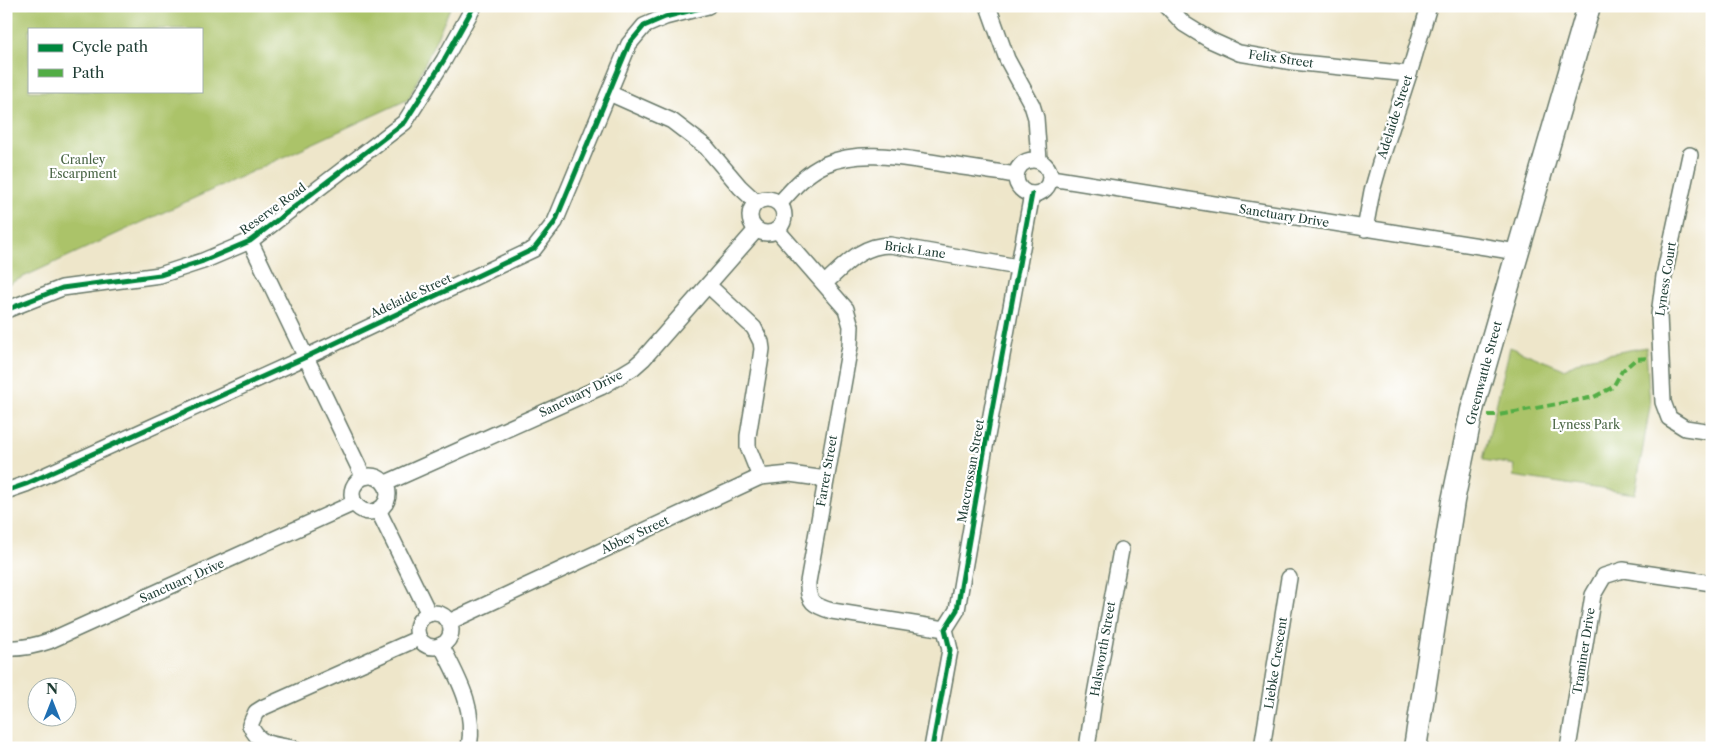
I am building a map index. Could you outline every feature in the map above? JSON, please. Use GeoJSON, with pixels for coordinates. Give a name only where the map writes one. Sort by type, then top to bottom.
{"type":"FeatureCollection","features":[{"type":"Feature","properties":{"kind":"main road","name":"Greenwattle Street"},"geometry":{"type":"LineString","coordinates":[[1415,748],[1453,501],[1472,410],[1589,6]]}},
{"type":"Feature","properties":{"kind":"street","name":"Reserve Road"},"geometry":{"type":"LineString","coordinates":[[6,310],[62,288],[160,275],[203,261],[250,241],[405,122],[444,60],[474,6]]}},
{"type":"Feature","properties":{"kind":"street","name":"Adelaide Street"},"geometry":{"type":"LineString","coordinates":[[6,491],[26,484],[306,357],[534,249],[555,222],[629,44],[644,26],[665,17],[708,6]]}},
{"type":"Feature","properties":{"kind":"street"},"geometry":{"type":"LineString","coordinates":[[988,6],[1007,58],[1032,105],[1036,118],[1039,160]]}},
{"type":"Feature","properties":{"kind":"street","name":"Felix Street"},"geometry":{"type":"LineString","coordinates":[[1167,6],[1184,24],[1210,40],[1239,53],[1294,62],[1409,74]]}},
{"type":"Feature","properties":{"kind":"street","name":"Adelaide Street"},"geometry":{"type":"LineString","coordinates":[[1365,229],[1372,191],[1380,163],[1429,6]]}},
{"type":"Feature","properties":{"kind":"street"},"geometry":{"type":"LineString","coordinates":[[609,93],[672,121],[706,147],[740,187],[756,202]]}},
{"type":"Feature","properties":{"kind":"street","name":"Lyness Court"},"geometry":{"type":"LineString","coordinates":[[1690,155],[1664,276],[1659,316],[1663,402],[1670,418],[1684,428],[1712,432]]}},
{"type":"Feature","properties":{"kind":"street"},"geometry":{"type":"LineString","coordinates":[[780,203],[801,179],[826,164],[852,158],[874,156],[902,158],[1016,175]]}},
{"type":"Feature","properties":{"kind":"street"},"geometry":{"type":"LineString","coordinates":[[1039,160],[1048,168],[1050,178],[1044,190],[1032,194],[1024,192],[1019,187],[1016,175],[1020,165],[1025,161],[1039,160]]}},
{"type":"Feature","properties":{"kind":"street","name":"Sanctuary Drive"},"geometry":{"type":"LineString","coordinates":[[1050,178],[1517,252]]}},
{"type":"Feature","properties":{"kind":"street","name":"Maccrossan Street"},"geometry":{"type":"LineString","coordinates":[[945,629],[957,610],[1032,194]]}},
{"type":"Feature","properties":{"kind":"street"},"geometry":{"type":"LineString","coordinates":[[767,198],[780,203],[783,208],[784,220],[777,230],[767,233],[756,230],[752,225],[750,214],[752,206],[756,202],[767,198]]}},
{"type":"Feature","properties":{"kind":"street","name":"Sanctuary Drive"},"geometry":{"type":"LineString","coordinates":[[386,484],[601,387],[621,376],[634,367],[653,348],[756,230]]}},
{"type":"Feature","properties":{"kind":"street","name":"Farrer Street"},"geometry":{"type":"LineString","coordinates":[[777,230],[825,283],[846,309],[850,317],[851,334],[807,593],[811,601],[818,607],[832,611],[945,629]]}},
{"type":"Feature","properties":{"kind":"street"},"geometry":{"type":"LineString","coordinates":[[250,241],[363,476]]}},
{"type":"Feature","properties":{"kind":"street","name":"Brick Lane"},"geometry":{"type":"LineString","coordinates":[[825,283],[859,253],[880,245],[890,245],[1018,266]]}},
{"type":"Feature","properties":{"kind":"street"},"geometry":{"type":"LineString","coordinates":[[708,285],[754,328],[761,342],[762,350],[748,436],[748,447],[760,477]]}},
{"type":"Feature","properties":{"kind":"street","name":"Abbey Street"},"geometry":{"type":"LineString","coordinates":[[449,622],[760,477],[790,474],[826,479]]}},
{"type":"Feature","properties":{"kind":"street"},"geometry":{"type":"LineString","coordinates":[[363,476],[374,476],[386,484],[388,499],[385,505],[378,510],[367,512],[358,508],[354,503],[352,490],[363,476]]}},
{"type":"Feature","properties":{"kind":"street","name":"Sanctuary Drive"},"geometry":{"type":"LineString","coordinates":[[6,648],[18,649],[49,641],[354,503]]}},
{"type":"Feature","properties":{"kind":"street"},"geometry":{"type":"LineString","coordinates":[[378,510],[428,614]]}},
{"type":"Feature","properties":{"kind":"street","name":"Halsworth Street"},"geometry":{"type":"LineString","coordinates":[[1087,748],[1121,550]]}},
{"type":"Feature","properties":{"kind":"street","name":"Traminer Drive"},"geometry":{"type":"LineString","coordinates":[[1568,748],[1593,595],[1604,576],[1623,570],[1712,583]]}},
{"type":"Feature","properties":{"kind":"street","name":"Liebke Crescent"},"geometry":{"type":"LineString","coordinates":[[1262,748],[1289,578]]}},
{"type":"Feature","properties":{"kind":"street"},"geometry":{"type":"LineString","coordinates":[[428,614],[440,614],[449,622],[451,632],[449,638],[442,645],[436,647],[426,645],[419,638],[417,626],[423,616],[428,614]]}},
{"type":"Feature","properties":{"kind":"street"},"geometry":{"type":"LineString","coordinates":[[932,748],[950,650],[945,629]]}},
{"type":"Feature","properties":{"kind":"street"},"geometry":{"type":"LineString","coordinates":[[293,748],[258,739],[250,725],[256,712],[419,638]]}},
{"type":"Feature","properties":{"kind":"street"},"geometry":{"type":"LineString","coordinates":[[442,645],[457,676],[471,714],[469,748]]}},
{"type":"Feature","properties":{"kind":"green space","name":"Cranley Escarpment"},"geometry":{"type":"Polygon","coordinates":[[[6,6],[451,6],[409,99],[6,285],[6,6]]]}},
{"type":"Feature","properties":{"kind":"green space","name":"Lyness Park"},"geometry":{"type":"Polygon","coordinates":[[[1510,347],[1564,369],[1586,358],[1646,347],[1650,406],[1635,494],[1513,476],[1515,465],[1483,460],[1510,347]]]}},
{"type":"Feature","properties":{"kind":"marked path"},"geometry":{"type":"LineString","coordinates":[[1488,415],[1499,415],[1594,397],[1613,387],[1622,371],[1636,359],[1649,358]]}},
{"type":"Feature","properties":{"kind":"cycle path"},"geometry":{"type":"LineString","coordinates":[[6,310],[62,288],[160,275],[203,261],[250,241],[405,122],[444,60],[474,6]]}},
{"type":"Feature","properties":{"kind":"cycle path"},"geometry":{"type":"LineString","coordinates":[[6,491],[26,484],[306,357],[534,249],[555,222],[629,44],[644,26],[665,17],[708,6]]}},
{"type":"Feature","properties":{"kind":"cycle path"},"geometry":{"type":"LineString","coordinates":[[932,748],[950,650],[945,629],[957,610],[1032,194]]}}]}
